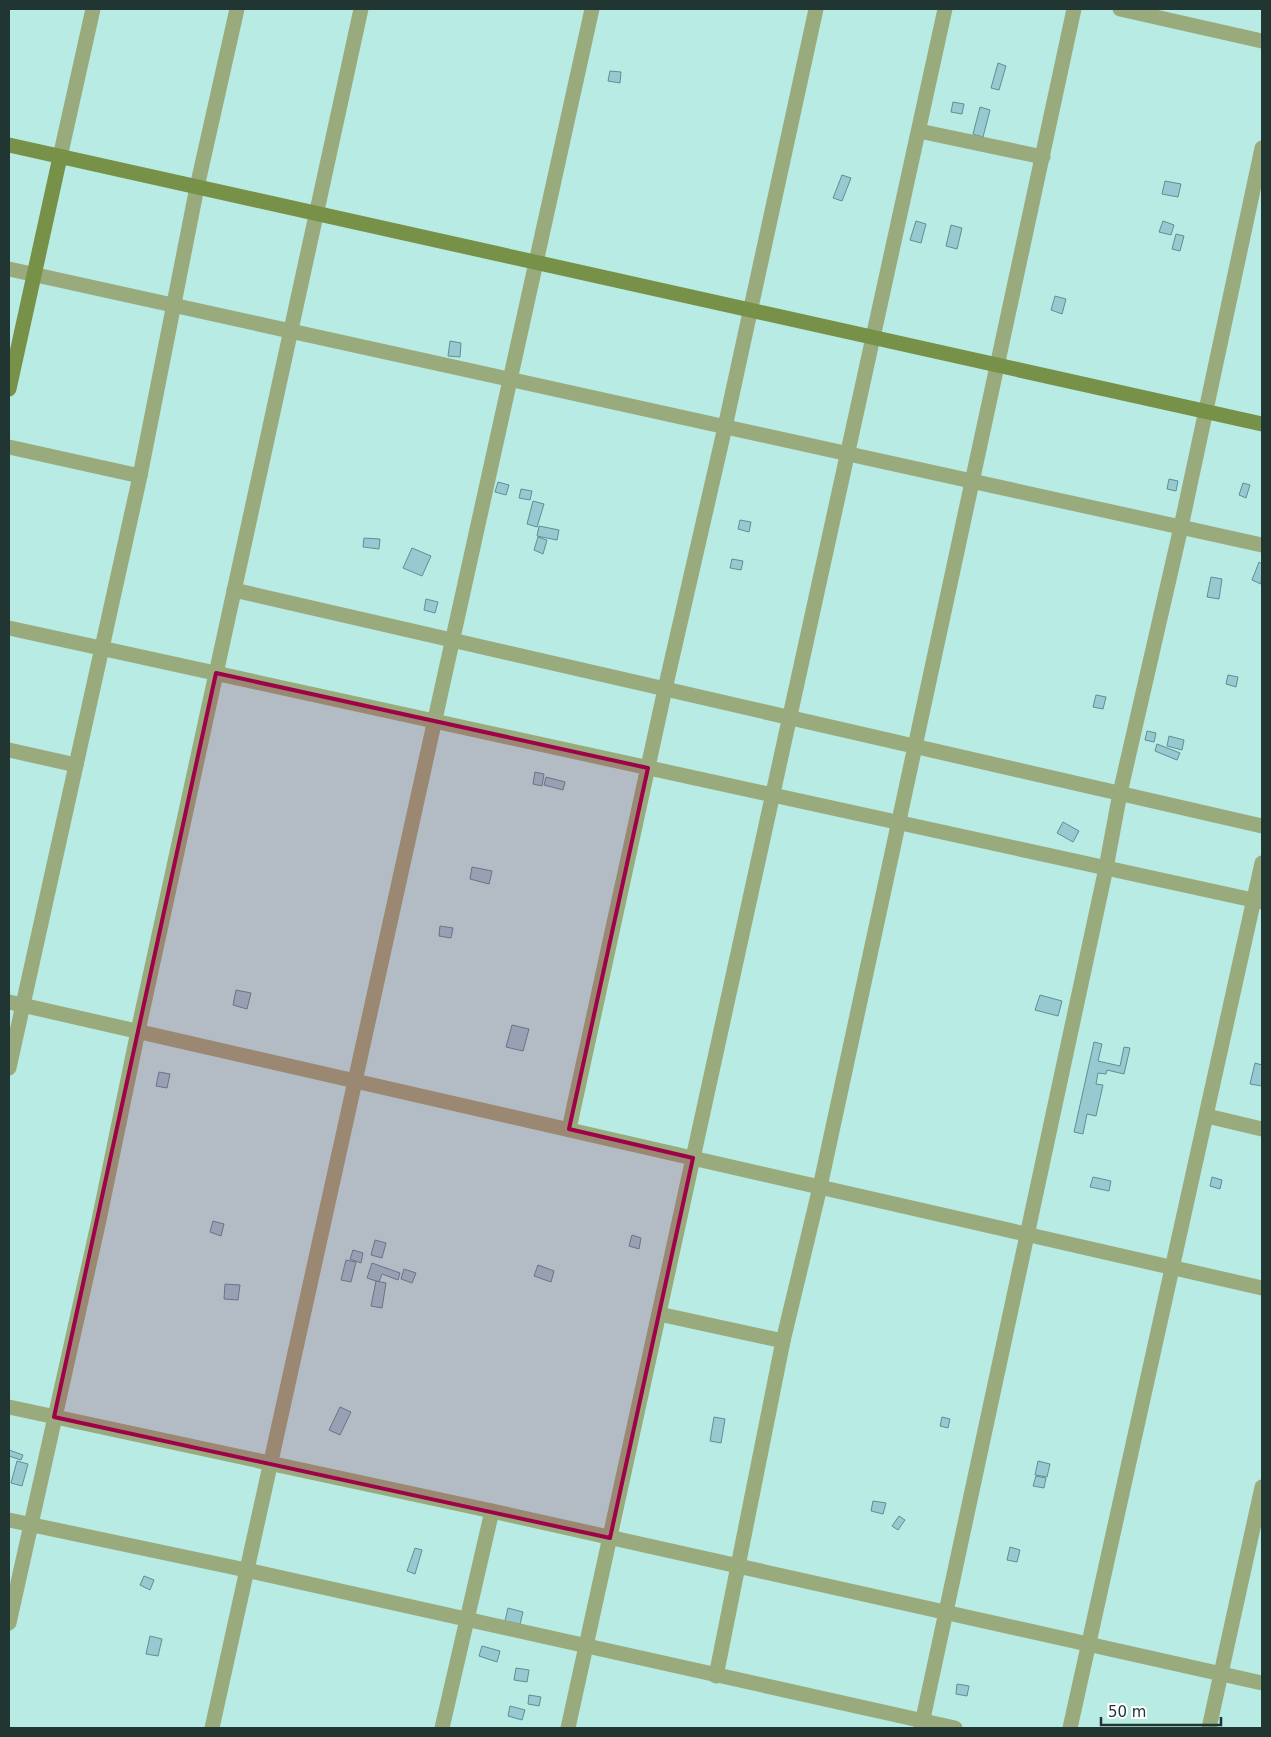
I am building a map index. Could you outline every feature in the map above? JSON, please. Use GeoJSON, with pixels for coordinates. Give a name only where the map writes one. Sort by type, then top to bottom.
{"type":"FeatureCollection","features":[{"type":"Feature","properties":{"kind":"street"},"geometry":{"type":"LineString","coordinates":[[9,389],[13,350],[34,275],[93,9]]}},
{"type":"Feature","properties":{"kind":"street"},"geometry":{"type":"LineString","coordinates":[[9,1068],[16,1003],[76,765],[140,476],[197,187],[237,9]]}},
{"type":"Feature","properties":{"kind":"street"},"geometry":{"type":"LineString","coordinates":[[9,1622],[99,1220],[138,1031],[361,9]]}},
{"type":"Feature","properties":{"kind":"street"},"geometry":{"type":"LineString","coordinates":[[212,1728],[592,9]]}},
{"type":"Feature","properties":{"kind":"street"},"geometry":{"type":"LineString","coordinates":[[569,1129],[816,9]]}},
{"type":"Feature","properties":{"kind":"street"},"geometry":{"type":"LineString","coordinates":[[568,1728],[945,9]]}},
{"type":"Feature","properties":{"kind":"street"},"geometry":{"type":"LineString","coordinates":[[716,1676],[783,1340],[820,1187],[1074,9]]}},
{"type":"Feature","properties":{"kind":"street"},"geometry":{"type":"LineString","coordinates":[[1120,9],[1262,41]]}},
{"type":"Feature","properties":{"kind":"street"},"geometry":{"type":"LineString","coordinates":[[918,131],[1043,158]]}},
{"type":"Feature","properties":{"kind":"street"},"geometry":{"type":"LineString","coordinates":[[9,145],[1262,424]]}},
{"type":"Feature","properties":{"kind":"street"},"geometry":{"type":"LineString","coordinates":[[921,1725],[1028,1234],[1106,868],[1120,793],[1181,527],[1205,411],[1256,206],[1262,148]]}},
{"type":"Feature","properties":{"kind":"street"},"geometry":{"type":"LineString","coordinates":[[9,270],[1262,545]]}},
{"type":"Feature","properties":{"kind":"street"},"geometry":{"type":"LineString","coordinates":[[9,447],[140,476]]}},
{"type":"Feature","properties":{"kind":"street"},"geometry":{"type":"LineString","coordinates":[[234,590],[1262,826]]}},
{"type":"Feature","properties":{"kind":"street"},"geometry":{"type":"LineString","coordinates":[[9,628],[1258,901]]}},
{"type":"Feature","properties":{"kind":"street"},"geometry":{"type":"LineString","coordinates":[[9,750],[76,765]]}},
{"type":"Feature","properties":{"kind":"street"},"geometry":{"type":"LineString","coordinates":[[1070,1728],[1172,1268],[1258,901],[1262,863]]}},
{"type":"Feature","properties":{"kind":"street"},"geometry":{"type":"LineString","coordinates":[[16,1003],[1262,1288]]}},
{"type":"Feature","properties":{"kind":"street"},"geometry":{"type":"LineString","coordinates":[[1207,1116],[1262,1128]]}},
{"type":"Feature","properties":{"kind":"street"},"geometry":{"type":"LineString","coordinates":[[659,1314],[783,1340]]}},
{"type":"Feature","properties":{"kind":"street"},"geometry":{"type":"LineString","coordinates":[[9,1408],[270,1462],[1262,1683]]}},
{"type":"Feature","properties":{"kind":"street"},"geometry":{"type":"LineString","coordinates":[[1209,1728],[1262,1487]]}},
{"type":"Feature","properties":{"kind":"street"},"geometry":{"type":"LineString","coordinates":[[442,1728],[492,1511]]}},
{"type":"Feature","properties":{"kind":"street"},"geometry":{"type":"LineString","coordinates":[[9,1520],[246,1570],[466,1621],[585,1646],[921,1725],[955,1728]]}},
{"type":"Feature","properties":{"kind":"highlighted area"},"geometry":{"type":"Polygon","coordinates":[[[216,673],[648,768],[569,1129],[693,1158],[610,1538],[54,1417],[216,673]]]}},
{"type":"Feature","properties":{"kind":"building"},"geometry":{"type":"Polygon","coordinates":[[[998,63],[1006,66],[999,90],[991,88],[998,63]]]}},
{"type":"Feature","properties":{"kind":"building"},"geometry":{"type":"Polygon","coordinates":[[[610,71],[621,72],[620,83],[608,81],[610,71]]]}},
{"type":"Feature","properties":{"kind":"building"},"geometry":{"type":"Polygon","coordinates":[[[953,102],[964,104],[962,114],[951,112],[953,102]]]}},
{"type":"Feature","properties":{"kind":"building"},"geometry":{"type":"Polygon","coordinates":[[[980,107],[990,110],[983,137],[973,134],[980,107]]]}},
{"type":"Feature","properties":{"kind":"building"},"geometry":{"type":"Polygon","coordinates":[[[842,175],[851,178],[842,201],[833,198],[842,175]]]}},
{"type":"Feature","properties":{"kind":"building"},"geometry":{"type":"Polygon","coordinates":[[[1165,181],[1181,184],[1178,197],[1162,194],[1165,181]]]}},
{"type":"Feature","properties":{"kind":"building"},"geometry":{"type":"Polygon","coordinates":[[[916,221],[926,224],[921,243],[910,240],[916,221]]]}},
{"type":"Feature","properties":{"kind":"building"},"geometry":{"type":"Polygon","coordinates":[[[1163,221],[1174,225],[1171,235],[1159,232],[1163,221]]]}},
{"type":"Feature","properties":{"kind":"building"},"geometry":{"type":"Polygon","coordinates":[[[951,225],[962,228],[957,249],[946,246],[951,225]]]}},
{"type":"Feature","properties":{"kind":"building"},"geometry":{"type":"Polygon","coordinates":[[[1176,234],[1184,236],[1180,251],[1172,249],[1176,234]]]}},
{"type":"Feature","properties":{"kind":"building"},"geometry":{"type":"Polygon","coordinates":[[[1055,296],[1066,299],[1062,314],[1051,310],[1055,296]]]}},
{"type":"Feature","properties":{"kind":"building"},"geometry":{"type":"Polygon","coordinates":[[[450,341],[461,343],[460,357],[448,356],[450,341]]]}},
{"type":"Feature","properties":{"kind":"building"},"geometry":{"type":"Polygon","coordinates":[[[1169,479],[1178,481],[1176,491],[1167,489],[1169,479]]]}},
{"type":"Feature","properties":{"kind":"building"},"geometry":{"type":"Polygon","coordinates":[[[498,482],[509,485],[506,495],[495,492],[498,482]]]}},
{"type":"Feature","properties":{"kind":"building"},"geometry":{"type":"Polygon","coordinates":[[[1243,483],[1250,485],[1246,498],[1239,495],[1243,483]]]}},
{"type":"Feature","properties":{"kind":"building"},"geometry":{"type":"Polygon","coordinates":[[[521,489],[532,491],[530,500],[519,498],[521,489]]]}},
{"type":"Feature","properties":{"kind":"building"},"geometry":{"type":"Polygon","coordinates":[[[533,501],[544,504],[537,527],[527,524],[533,501]]]}},
{"type":"Feature","properties":{"kind":"building"},"geometry":{"type":"Polygon","coordinates":[[[740,520],[751,522],[749,532],[738,529],[740,520]]]}},
{"type":"Feature","properties":{"kind":"building"},"geometry":{"type":"Polygon","coordinates":[[[539,526],[559,530],[557,540],[537,536],[539,526]]]}},
{"type":"Feature","properties":{"kind":"building"},"geometry":{"type":"Polygon","coordinates":[[[538,537],[547,540],[543,554],[534,550],[538,537]]]}},
{"type":"Feature","properties":{"kind":"building"},"geometry":{"type":"Polygon","coordinates":[[[364,538],[380,539],[379,549],[363,547],[364,538]]]}},
{"type":"Feature","properties":{"kind":"building"},"geometry":{"type":"Polygon","coordinates":[[[412,548],[431,556],[422,576],[403,568],[412,548]]]}},
{"type":"Feature","properties":{"kind":"building"},"geometry":{"type":"Polygon","coordinates":[[[732,559],[743,561],[741,570],[730,568],[732,559]]]}},
{"type":"Feature","properties":{"kind":"building"},"geometry":{"type":"Polygon","coordinates":[[[1259,562],[1262,564],[1261,584],[1252,580],[1259,562]]]}},
{"type":"Feature","properties":{"kind":"building"},"geometry":{"type":"Polygon","coordinates":[[[1211,577],[1222,579],[1219,599],[1207,597],[1211,577]]]}},
{"type":"Feature","properties":{"kind":"building"},"geometry":{"type":"Polygon","coordinates":[[[426,599],[438,602],[435,613],[424,610],[426,599]]]}},
{"type":"Feature","properties":{"kind":"building"},"geometry":{"type":"Polygon","coordinates":[[[1228,675],[1238,677],[1236,687],[1226,684],[1228,675]]]}},
{"type":"Feature","properties":{"kind":"building"},"geometry":{"type":"Polygon","coordinates":[[[1096,695],[1106,697],[1103,709],[1093,707],[1096,695]]]}},
{"type":"Feature","properties":{"kind":"building"},"geometry":{"type":"Polygon","coordinates":[[[1147,731],[1156,733],[1154,742],[1145,740],[1147,731]]]}},
{"type":"Feature","properties":{"kind":"building"},"geometry":{"type":"Polygon","coordinates":[[[1169,736],[1184,740],[1182,750],[1167,746],[1169,736]]]}},
{"type":"Feature","properties":{"kind":"building"},"geometry":{"type":"Polygon","coordinates":[[[1157,744],[1180,753],[1177,760],[1155,751],[1157,744]]]}},
{"type":"Feature","properties":{"kind":"building"},"geometry":{"type":"Polygon","coordinates":[[[535,772],[544,774],[542,786],[533,784],[535,772]]]}},
{"type":"Feature","properties":{"kind":"building"},"geometry":{"type":"Polygon","coordinates":[[[546,777],[565,782],[563,790],[544,785],[546,777]]]}},
{"type":"Feature","properties":{"kind":"building"},"geometry":{"type":"Polygon","coordinates":[[[1063,822],[1079,831],[1073,842],[1057,833],[1063,822]]]}},
{"type":"Feature","properties":{"kind":"building"},"geometry":{"type":"Polygon","coordinates":[[[472,867],[492,871],[489,884],[470,879],[472,867]]]}},
{"type":"Feature","properties":{"kind":"building"},"geometry":{"type":"Polygon","coordinates":[[[440,926],[453,928],[451,938],[439,936],[440,926]]]}},
{"type":"Feature","properties":{"kind":"building"},"geometry":{"type":"Polygon","coordinates":[[[236,990],[251,993],[247,1009],[233,1005],[236,990]]]}},
{"type":"Feature","properties":{"kind":"building"},"geometry":{"type":"Polygon","coordinates":[[[1040,995],[1062,1001],[1058,1016],[1035,1010],[1040,995]]]}},
{"type":"Feature","properties":{"kind":"building"},"geometry":{"type":"Polygon","coordinates":[[[512,1025],[529,1029],[523,1051],[506,1047],[512,1025]]]}},
{"type":"Feature","properties":{"kind":"building"},"geometry":{"type":"Polygon","coordinates":[[[1094,1042],[1102,1044],[1098,1061],[1120,1066],[1124,1047],[1130,1048],[1124,1074],[1107,1070],[1106,1074],[1098,1073],[1096,1084],[1103,1085],[1096,1116],[1087,1114],[1083,1134],[1074,1132],[1094,1042]]]}},
{"type":"Feature","properties":{"kind":"building"},"geometry":{"type":"Polygon","coordinates":[[[1255,1063],[1262,1065],[1262,1086],[1250,1084],[1255,1063]]]}},
{"type":"Feature","properties":{"kind":"building"},"geometry":{"type":"Polygon","coordinates":[[[159,1072],[170,1074],[167,1088],[156,1086],[159,1072]]]}},
{"type":"Feature","properties":{"kind":"building"},"geometry":{"type":"Polygon","coordinates":[[[1093,1177],[1111,1181],[1109,1191],[1090,1187],[1093,1177]]]}},
{"type":"Feature","properties":{"kind":"building"},"geometry":{"type":"Polygon","coordinates":[[[1212,1177],[1222,1180],[1220,1189],[1210,1186],[1212,1177]]]}},
{"type":"Feature","properties":{"kind":"building"},"geometry":{"type":"Polygon","coordinates":[[[213,1221],[224,1224],[221,1236],[210,1232],[213,1221]]]}},
{"type":"Feature","properties":{"kind":"building"},"geometry":{"type":"Polygon","coordinates":[[[632,1235],[641,1238],[639,1249],[629,1246],[632,1235]]]}},
{"type":"Feature","properties":{"kind":"building"},"geometry":{"type":"Polygon","coordinates":[[[375,1240],[386,1243],[382,1258],[371,1255],[375,1240]]]}},
{"type":"Feature","properties":{"kind":"building"},"geometry":{"type":"Polygon","coordinates":[[[353,1250],[363,1253],[361,1263],[350,1259],[353,1250]]]}},
{"type":"Feature","properties":{"kind":"building"},"geometry":{"type":"Polygon","coordinates":[[[346,1260],[356,1262],[351,1282],[341,1280],[346,1260]]]}},
{"type":"Feature","properties":{"kind":"building"},"geometry":{"type":"Polygon","coordinates":[[[372,1263],[400,1273],[398,1280],[382,1274],[379,1282],[367,1278],[372,1263]]]}},
{"type":"Feature","properties":{"kind":"building"},"geometry":{"type":"Polygon","coordinates":[[[538,1265],[554,1271],[551,1282],[534,1276],[538,1265]]]}},
{"type":"Feature","properties":{"kind":"building"},"geometry":{"type":"Polygon","coordinates":[[[404,1269],[416,1273],[412,1283],[401,1279],[404,1269]]]}},
{"type":"Feature","properties":{"kind":"building"},"geometry":{"type":"Polygon","coordinates":[[[376,1281],[386,1283],[382,1308],[371,1306],[376,1281]]]}},
{"type":"Feature","properties":{"kind":"building"},"geometry":{"type":"Polygon","coordinates":[[[225,1284],[240,1285],[238,1300],[224,1299],[225,1284]]]}},
{"type":"Feature","properties":{"kind":"building"},"geometry":{"type":"Polygon","coordinates":[[[340,1407],[351,1412],[340,1435],[329,1430],[340,1407]]]}},
{"type":"Feature","properties":{"kind":"building"},"geometry":{"type":"Polygon","coordinates":[[[714,1417],[725,1419],[721,1443],[710,1441],[714,1417]]]}},
{"type":"Feature","properties":{"kind":"building"},"geometry":{"type":"Polygon","coordinates":[[[942,1417],[950,1419],[948,1428],[940,1426],[942,1417]]]}},
{"type":"Feature","properties":{"kind":"building"},"geometry":{"type":"Polygon","coordinates":[[[9,1450],[23,1455],[21,1460],[9,1456],[9,1450]]]}},
{"type":"Feature","properties":{"kind":"building"},"geometry":{"type":"Polygon","coordinates":[[[17,1461],[28,1464],[22,1486],[11,1483],[17,1461]]]}},
{"type":"Feature","properties":{"kind":"building"},"geometry":{"type":"Polygon","coordinates":[[[1038,1461],[1050,1464],[1047,1477],[1035,1475],[1038,1461]]]}},
{"type":"Feature","properties":{"kind":"building"},"geometry":{"type":"Polygon","coordinates":[[[1036,1476],[1046,1478],[1044,1488],[1033,1486],[1036,1476]]]}},
{"type":"Feature","properties":{"kind":"building"},"geometry":{"type":"Polygon","coordinates":[[[873,1501],[886,1503],[883,1514],[871,1511],[873,1501]]]}},
{"type":"Feature","properties":{"kind":"building"},"geometry":{"type":"Polygon","coordinates":[[[899,1516],[905,1520],[898,1530],[892,1526],[899,1516]]]}},
{"type":"Feature","properties":{"kind":"building"},"geometry":{"type":"Polygon","coordinates":[[[1010,1547],[1020,1550],[1017,1562],[1007,1560],[1010,1547]]]}},
{"type":"Feature","properties":{"kind":"building"},"geometry":{"type":"Polygon","coordinates":[[[415,1548],[422,1550],[415,1574],[407,1571],[415,1548]]]}},
{"type":"Feature","properties":{"kind":"building"},"geometry":{"type":"Polygon","coordinates":[[[144,1576],[154,1580],[150,1590],[140,1585],[144,1576]]]}},
{"type":"Feature","properties":{"kind":"building"},"geometry":{"type":"Polygon","coordinates":[[[508,1608],[523,1612],[520,1624],[505,1621],[508,1608]]]}},
{"type":"Feature","properties":{"kind":"building"},"geometry":{"type":"Polygon","coordinates":[[[150,1636],[162,1639],[158,1656],[146,1654],[150,1636]]]}},
{"type":"Feature","properties":{"kind":"building"},"geometry":{"type":"Polygon","coordinates":[[[482,1646],[500,1651],[497,1662],[479,1656],[482,1646]]]}},
{"type":"Feature","properties":{"kind":"building"},"geometry":{"type":"Polygon","coordinates":[[[516,1668],[529,1670],[527,1682],[514,1680],[516,1668]]]}},
{"type":"Feature","properties":{"kind":"building"},"geometry":{"type":"Polygon","coordinates":[[[957,1684],[969,1686],[967,1696],[956,1694],[957,1684]]]}},
{"type":"Feature","properties":{"kind":"building"},"geometry":{"type":"Polygon","coordinates":[[[529,1695],[541,1697],[539,1706],[528,1704],[529,1695]]]}},
{"type":"Feature","properties":{"kind":"building"},"geometry":{"type":"Polygon","coordinates":[[[510,1706],[525,1710],[522,1720],[508,1716],[510,1706]]]}}]}
